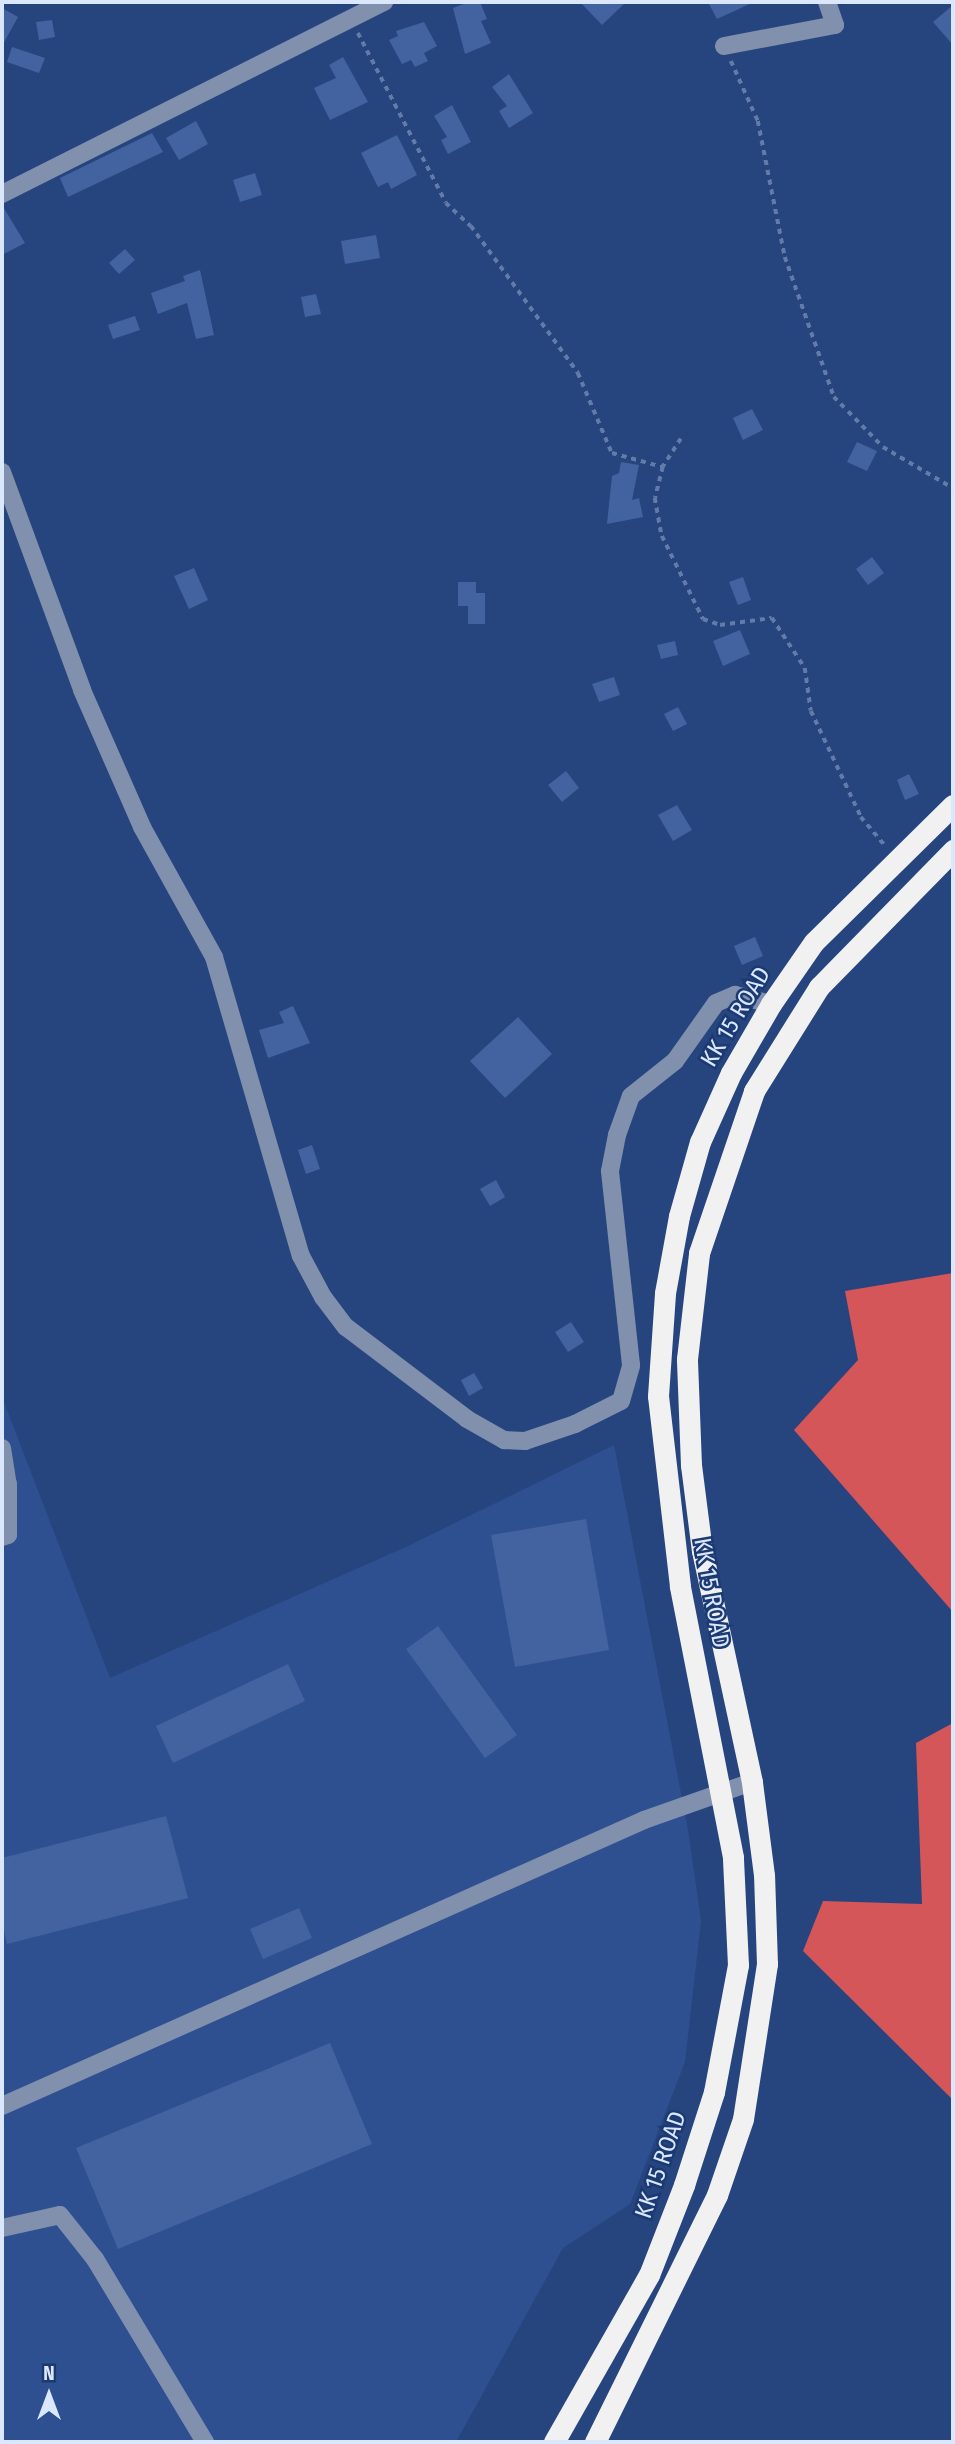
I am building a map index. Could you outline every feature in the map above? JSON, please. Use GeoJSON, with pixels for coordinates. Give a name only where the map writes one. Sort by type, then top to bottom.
{"type":"FeatureCollection","features":[{"type":"Feature","properties":{"kind":"highway","name":"KK 15 ROAD"},"geometry":{"type":"LineString","coordinates":[[554,2442],[649,2275],[714,2092],[738,1965],[733,1857],[723,1791],[680,1586],[657,1396],[664,1293],[700,1142],[731,1073],[771,1004],[814,942],[953,805]]}},
{"type":"Feature","properties":{"kind":"highway","name":"KK 15 ROAD"},"geometry":{"type":"LineString","coordinates":[[596,2442],[717,2195],[743,2119],[766,1964],[764,1875],[752,1782],[702,1551],[691,1465],[687,1359],[699,1253],[754,1091],[819,987],[953,850]]}},
{"type":"Feature","properties":{"kind":"street"},"geometry":{"type":"LineString","coordinates":[[2,194],[384,2]]}},
{"type":"Feature","properties":{"kind":"street"},"geometry":{"type":"LineString","coordinates":[[724,47],[835,25],[827,2]]}},
{"type":"Feature","properties":{"kind":"street"},"geometry":{"type":"LineString","coordinates":[[2,472],[109,752],[142,827],[214,957],[302,1256],[323,1297],[346,1327],[467,1419],[504,1440],[525,1441],[584,1421],[621,1401],[631,1364],[610,1171],[621,1122],[631,1096],[675,1061],[716,1003],[735,995],[771,1004]]}},
{"type":"Feature","properties":{"kind":"street"},"geometry":{"type":"LineString","coordinates":[[2,1448],[8,1484],[8,1535],[2,1537]]}},
{"type":"Feature","properties":{"kind":"street"},"geometry":{"type":"LineString","coordinates":[[2,2106],[644,1819],[752,1782]]}},
{"type":"Feature","properties":{"kind":"street"},"geometry":{"type":"LineString","coordinates":[[2,2228],[60,2215],[95,2259],[205,2442]]}},
{"type":"Feature","properties":{"kind":"path"},"geometry":{"type":"LineString","coordinates":[[351,18],[446,203],[471,226],[578,373],[612,453],[663,467]]}},
{"type":"Feature","properties":{"kind":"path"},"geometry":{"type":"LineString","coordinates":[[724,47],[758,121],[785,257],[834,397],[883,447],[953,488]]}},
{"type":"Feature","properties":{"kind":"path"},"geometry":{"type":"LineString","coordinates":[[681,439],[663,467],[655,498],[662,536],[703,619],[720,625],[772,618],[805,668],[811,711],[861,817],[897,859]]}},
{"type":"Feature","properties":{"kind":"shaded area"},"geometry":{"type":"Polygon","coordinates":[[[953,1273],[953,1612],[794,1430],[858,1360],[845,1291],[953,1273]]]}},
{"type":"Feature","properties":{"kind":"shaded area"},"geometry":{"type":"Polygon","coordinates":[[[2,1397],[110,1678],[408,1546],[614,1445],[688,1830],[701,1921],[685,2062],[630,2204],[563,2248],[456,2442],[2,2442],[2,1397]]]}},
{"type":"Feature","properties":{"kind":"shaded area"},"geometry":{"type":"Polygon","coordinates":[[[953,1723],[953,2100],[803,1951],[823,1901],[922,1904],[916,1743],[953,1723]]]}},
{"type":"Feature","properties":{"kind":"building"},"geometry":{"type":"Polygon","coordinates":[[[469,2],[480,2],[487,19],[481,21],[491,43],[465,54],[453,8],[469,2]]]}},
{"type":"Feature","properties":{"kind":"building"},"geometry":{"type":"Polygon","coordinates":[[[580,2],[626,2],[602,25],[580,2]]]}},
{"type":"Feature","properties":{"kind":"building"},"geometry":{"type":"Polygon","coordinates":[[[708,2],[754,2],[717,19],[708,2]]]}},
{"type":"Feature","properties":{"kind":"building"},"geometry":{"type":"Polygon","coordinates":[[[953,5],[953,45],[933,22],[953,5]]]}},
{"type":"Feature","properties":{"kind":"building"},"geometry":{"type":"Polygon","coordinates":[[[2,8],[18,17],[2,46],[2,8]]]}},
{"type":"Feature","properties":{"kind":"building"},"geometry":{"type":"Polygon","coordinates":[[[52,20],[55,37],[39,40],[36,22],[52,20]]]}},
{"type":"Feature","properties":{"kind":"building"},"geometry":{"type":"Polygon","coordinates":[[[424,22],[437,46],[424,53],[428,61],[415,67],[411,60],[402,64],[389,40],[398,36],[396,31],[424,22]]]}},
{"type":"Feature","properties":{"kind":"building"},"geometry":{"type":"Polygon","coordinates":[[[12,47],[45,58],[39,73],[7,62],[12,47]]]}},
{"type":"Feature","properties":{"kind":"building"},"geometry":{"type":"Polygon","coordinates":[[[343,57],[368,102],[330,120],[314,88],[336,78],[329,65],[343,57]]]}},
{"type":"Feature","properties":{"kind":"building"},"geometry":{"type":"Polygon","coordinates":[[[509,74],[533,113],[509,128],[499,111],[507,106],[492,87],[509,74]]]}},
{"type":"Feature","properties":{"kind":"building"},"geometry":{"type":"Polygon","coordinates":[[[452,105],[471,142],[448,154],[441,140],[447,137],[434,116],[452,105]]]}},
{"type":"Feature","properties":{"kind":"building"},"geometry":{"type":"Polygon","coordinates":[[[196,121],[208,144],[179,160],[166,138],[196,121]]]}},
{"type":"Feature","properties":{"kind":"building"},"geometry":{"type":"Polygon","coordinates":[[[152,133],[163,152],[68,197],[60,178],[152,133]]]}},
{"type":"Feature","properties":{"kind":"building"},"geometry":{"type":"Polygon","coordinates":[[[397,135],[417,175],[391,189],[388,182],[378,187],[361,153],[397,135]]]}},
{"type":"Feature","properties":{"kind":"building"},"geometry":{"type":"Polygon","coordinates":[[[255,173],[262,195],[240,202],[233,180],[255,173]]]}},
{"type":"Feature","properties":{"kind":"building"},"geometry":{"type":"Polygon","coordinates":[[[2,205],[25,243],[2,255],[2,205]]]}},
{"type":"Feature","properties":{"kind":"building"},"geometry":{"type":"Polygon","coordinates":[[[376,235],[380,258],[345,264],[341,241],[376,235]]]}},
{"type":"Feature","properties":{"kind":"building"},"geometry":{"type":"Polygon","coordinates":[[[125,249],[135,260],[119,274],[109,263],[125,249]]]}},
{"type":"Feature","properties":{"kind":"building"},"geometry":{"type":"Polygon","coordinates":[[[200,270],[214,335],[196,339],[187,303],[158,314],[151,293],[185,281],[183,276],[200,270]]]}},
{"type":"Feature","properties":{"kind":"building"},"geometry":{"type":"Polygon","coordinates":[[[316,294],[321,314],[305,317],[301,297],[316,294]]]}},
{"type":"Feature","properties":{"kind":"building"},"geometry":{"type":"Polygon","coordinates":[[[135,316],[140,330],[113,339],[108,325],[135,316]]]}},
{"type":"Feature","properties":{"kind":"building"},"geometry":{"type":"Polygon","coordinates":[[[752,409],[763,430],[743,440],[733,418],[752,409]]]}},
{"type":"Feature","properties":{"kind":"building"},"geometry":{"type":"Polygon","coordinates":[[[857,442],[877,451],[867,471],[847,462],[857,442]]]}},
{"type":"Feature","properties":{"kind":"building"},"geometry":{"type":"Polygon","coordinates":[[[621,462],[639,465],[632,500],[639,498],[643,517],[607,524],[612,476],[619,473],[621,462]]]}},
{"type":"Feature","properties":{"kind":"building"},"geometry":{"type":"Polygon","coordinates":[[[872,557],[884,573],[868,585],[856,569],[872,557]]]}},
{"type":"Feature","properties":{"kind":"building"},"geometry":{"type":"Polygon","coordinates":[[[194,568],[208,600],[189,609],[174,576],[194,568]]]}},
{"type":"Feature","properties":{"kind":"building"},"geometry":{"type":"Polygon","coordinates":[[[743,577],[751,600],[738,605],[729,582],[743,577]]]}},
{"type":"Feature","properties":{"kind":"building"},"geometry":{"type":"Polygon","coordinates":[[[458,582],[476,582],[476,593],[485,593],[485,624],[468,624],[468,606],[458,606],[458,582]]]}},
{"type":"Feature","properties":{"kind":"building"},"geometry":{"type":"Polygon","coordinates":[[[740,630],[750,654],[723,666],[713,641],[740,630]]]}},
{"type":"Feature","properties":{"kind":"building"},"geometry":{"type":"Polygon","coordinates":[[[675,641],[678,655],[661,659],[657,645],[675,641]]]}},
{"type":"Feature","properties":{"kind":"building"},"geometry":{"type":"Polygon","coordinates":[[[614,677],[620,695],[599,702],[592,684],[614,677]]]}},
{"type":"Feature","properties":{"kind":"building"},"geometry":{"type":"Polygon","coordinates":[[[678,707],[687,724],[673,731],[664,714],[678,707]]]}},
{"type":"Feature","properties":{"kind":"building"},"geometry":{"type":"Polygon","coordinates":[[[566,771],[579,788],[562,802],[548,785],[566,771]]]}},
{"type":"Feature","properties":{"kind":"building"},"geometry":{"type":"Polygon","coordinates":[[[909,774],[919,794],[905,800],[897,780],[909,774]]]}},
{"type":"Feature","properties":{"kind":"building"},"geometry":{"type":"Polygon","coordinates":[[[677,805],[692,830],[673,841],[658,815],[677,805]]]}},
{"type":"Feature","properties":{"kind":"building"},"geometry":{"type":"Polygon","coordinates":[[[755,937],[763,956],[742,965],[734,946],[755,937]]]}},
{"type":"Feature","properties":{"kind":"building"},"geometry":{"type":"Polygon","coordinates":[[[293,1006],[310,1043],[268,1058],[259,1030],[284,1023],[279,1012],[293,1006]]]}},
{"type":"Feature","properties":{"kind":"building"},"geometry":{"type":"Polygon","coordinates":[[[518,1017],[552,1054],[505,1098],[470,1061],[518,1017]]]}},
{"type":"Feature","properties":{"kind":"building"},"geometry":{"type":"Polygon","coordinates":[[[312,1145],[320,1169],[306,1174],[298,1150],[312,1145]]]}},
{"type":"Feature","properties":{"kind":"building"},"geometry":{"type":"Polygon","coordinates":[[[496,1180],[505,1197],[490,1206],[480,1189],[496,1180]]]}},
{"type":"Feature","properties":{"kind":"building"},"geometry":{"type":"Polygon","coordinates":[[[571,1322],[584,1342],[568,1352],[555,1332],[571,1322]]]}},
{"type":"Feature","properties":{"kind":"building"},"geometry":{"type":"Polygon","coordinates":[[[474,1373],[483,1388],[469,1396],[461,1380],[474,1373]]]}},
{"type":"Feature","properties":{"kind":"building"},"geometry":{"type":"Polygon","coordinates":[[[586,1519],[609,1650],[515,1667],[491,1535],[586,1519]]]}},
{"type":"Feature","properties":{"kind":"building"},"geometry":{"type":"Polygon","coordinates":[[[438,1626],[517,1735],[485,1758],[406,1649],[438,1626]]]}},
{"type":"Feature","properties":{"kind":"building"},"geometry":{"type":"Polygon","coordinates":[[[288,1664],[305,1701],[173,1763],[156,1726],[288,1664]]]}},
{"type":"Feature","properties":{"kind":"building"},"geometry":{"type":"Polygon","coordinates":[[[166,1816],[188,1898],[7,1944],[2,1922],[2,1858],[166,1816]]]}},
{"type":"Feature","properties":{"kind":"building"},"geometry":{"type":"Polygon","coordinates":[[[299,1908],[312,1938],[263,1959],[250,1929],[299,1908]]]}},
{"type":"Feature","properties":{"kind":"building"},"geometry":{"type":"Polygon","coordinates":[[[330,2043],[372,2144],[118,2249],[76,2148],[330,2043]]]}}]}
